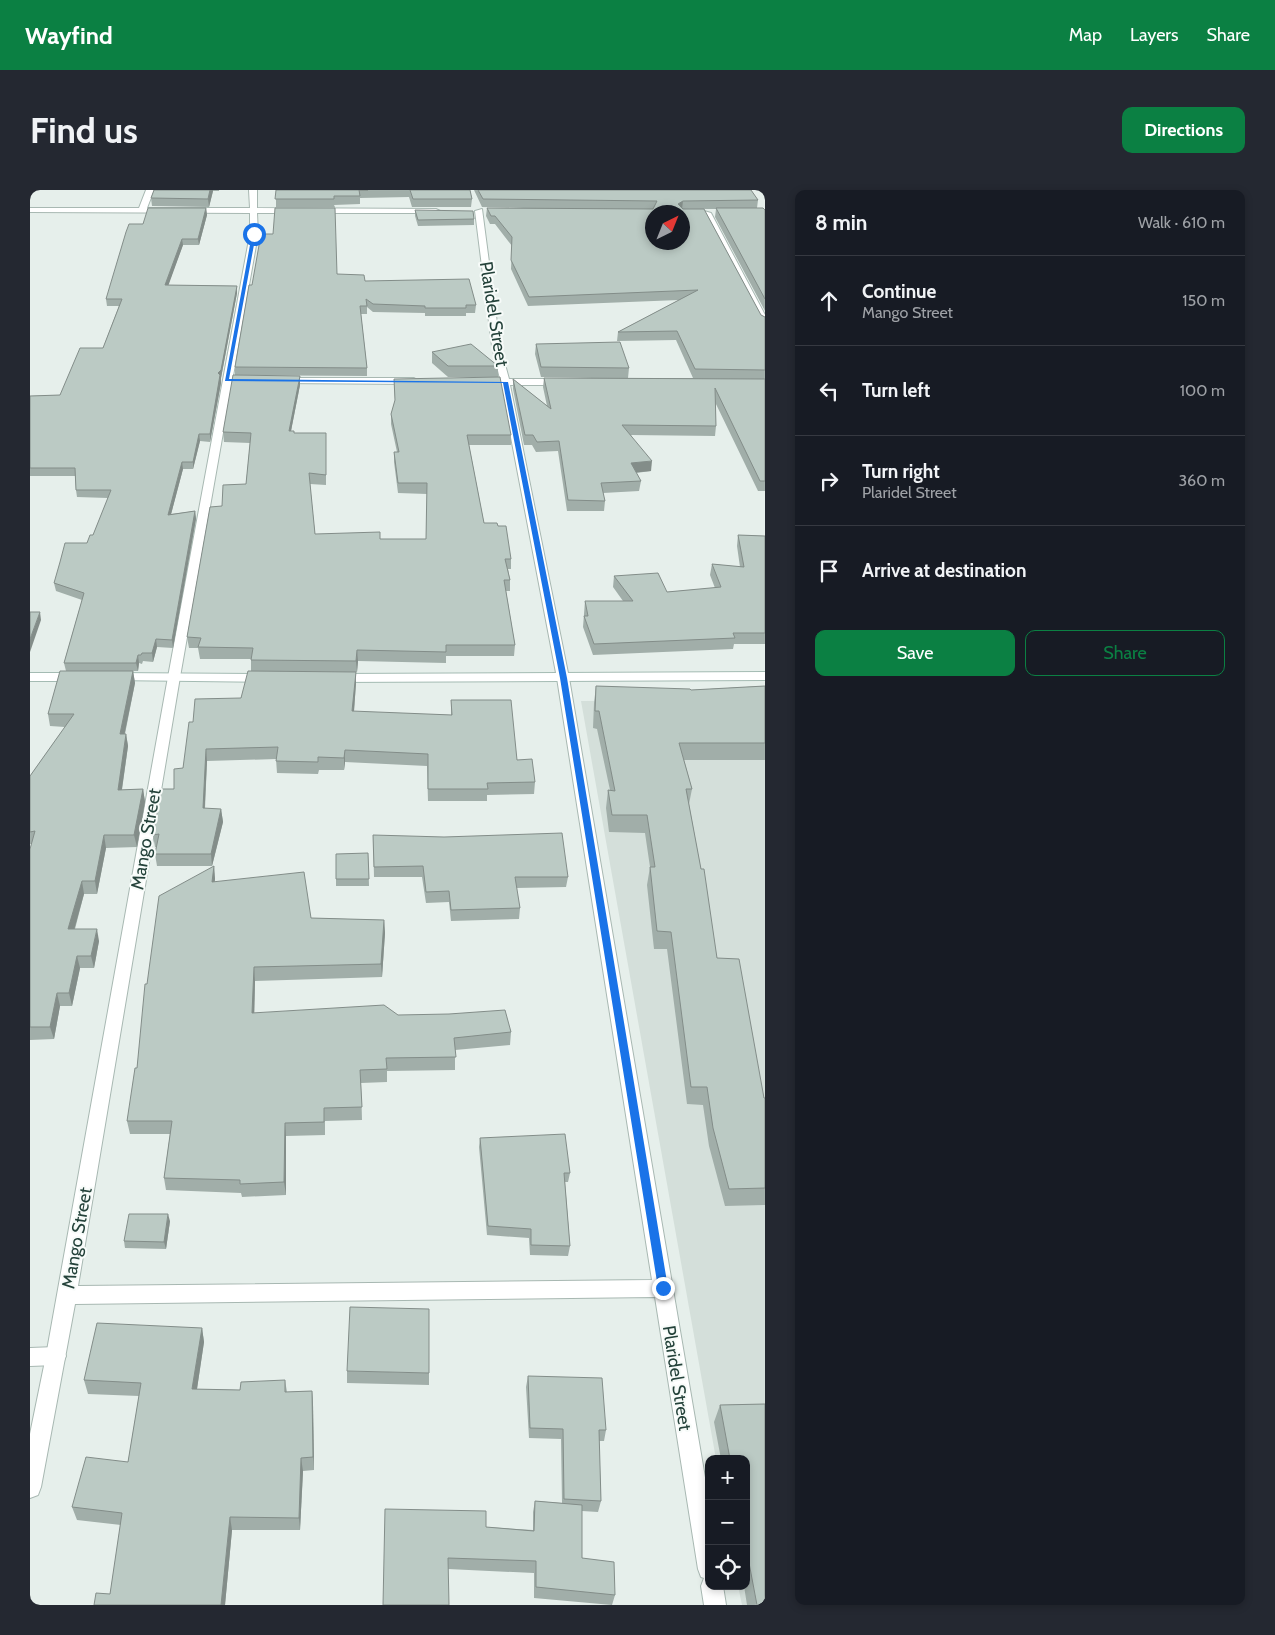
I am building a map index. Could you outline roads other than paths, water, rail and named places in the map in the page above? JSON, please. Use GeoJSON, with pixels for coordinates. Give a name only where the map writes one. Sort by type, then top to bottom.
{"type":"FeatureCollection","features":[{"type":"Feature","properties":{"kind":"street"},"geometry":{"type":"LineString","coordinates":[[142,210],[150,190]]}},
{"type":"Feature","properties":{"kind":"street","name":"Mango Street"},"geometry":{"type":"LineString","coordinates":[[30,1487],[56,1356],[174,677],[231,380],[254,234],[253,190]]}},
{"type":"Feature","properties":{"kind":"street"},"geometry":{"type":"LineString","coordinates":[[30,210],[440,211]]}},
{"type":"Feature","properties":{"kind":"street","name":"Plaridel Street"},"geometry":{"type":"LineString","coordinates":[[479,211],[496,346],[505,382],[563,678],[705,1545]]}},
{"type":"Feature","properties":{"kind":"street"},"geometry":{"type":"LineString","coordinates":[[717,213],[703,213],[765,323]]}},
{"type":"Feature","properties":{"kind":"street"},"geometry":{"type":"LineString","coordinates":[[276,381],[426,382]]}},
{"type":"Feature","properties":{"kind":"street"},"geometry":{"type":"LineString","coordinates":[[485,382],[575,382]]}},
{"type":"Feature","properties":{"kind":"street"},"geometry":{"type":"LineString","coordinates":[[324,678],[765,676]]}},
{"type":"Feature","properties":{"kind":"street"},"geometry":{"type":"LineString","coordinates":[[30,677],[284,678]]}},
{"type":"Feature","properties":{"kind":"street"},"geometry":{"type":"LineString","coordinates":[[66,1295],[663,1288]]}},
{"type":"Feature","properties":{"kind":"street"},"geometry":{"type":"LineString","coordinates":[[30,1357],[56,1356]]}},
{"type":"Feature","properties":{"kind":"street"},"geometry":{"type":"LineString","coordinates":[[713,1590],[715,1605]]}}]}
